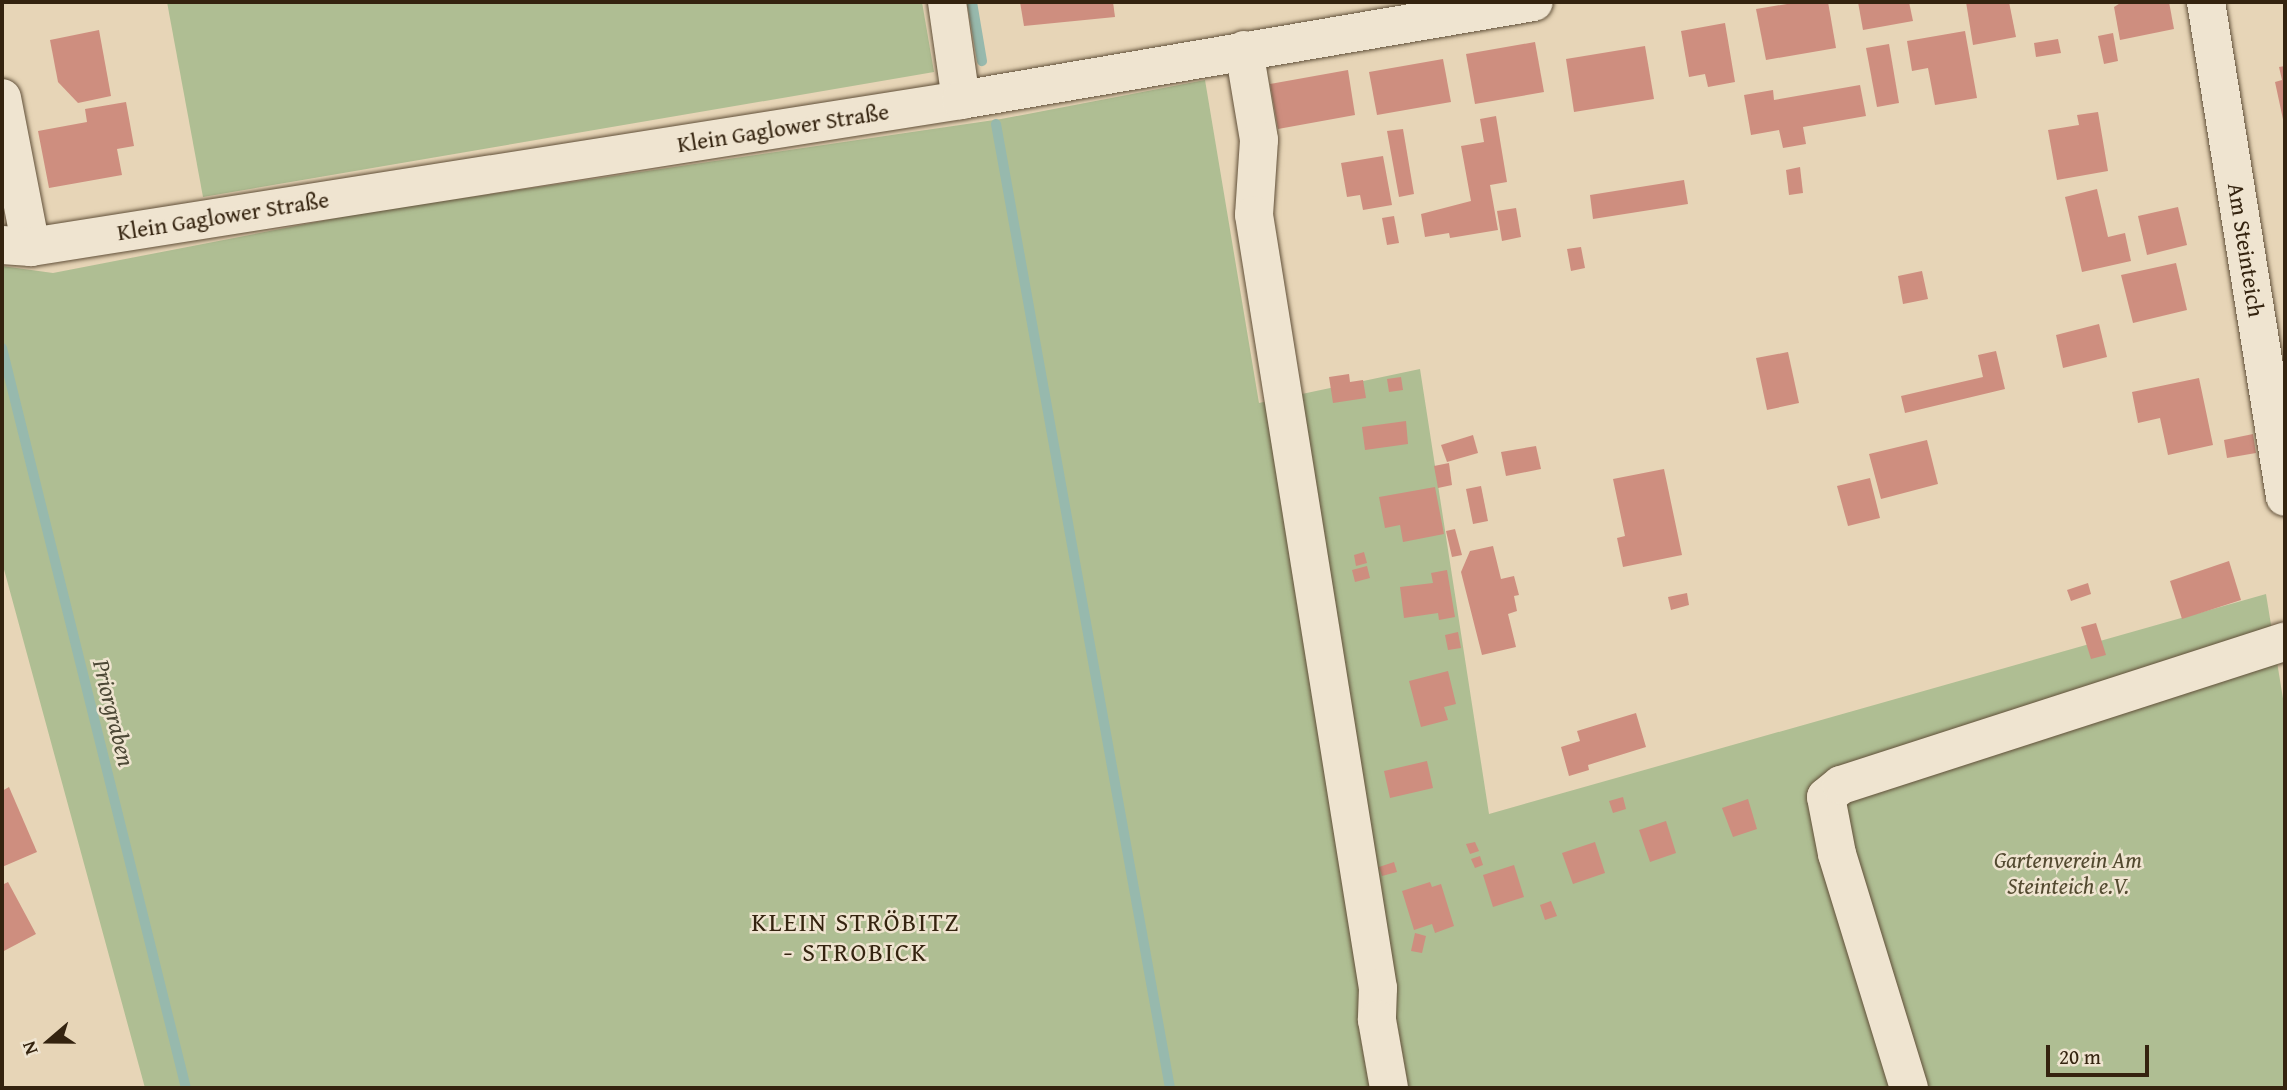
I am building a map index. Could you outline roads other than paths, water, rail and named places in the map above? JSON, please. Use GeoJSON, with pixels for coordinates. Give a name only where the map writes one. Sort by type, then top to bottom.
{"type":"FeatureCollection","features":[{"type":"Feature","properties":{"kind":"street"},"geometry":{"type":"LineString","coordinates":[[947,2],[961,100]]}},
{"type":"Feature","properties":{"kind":"street","name":"Klein Gaglower Straße"},"geometry":{"type":"LineString","coordinates":[[17,246],[961,100],[1534,2]]}},
{"type":"Feature","properties":{"kind":"street","name":"Am Steinteich"},"geometry":{"type":"LineString","coordinates":[[2206,2],[2276,376],[2285,498]]}},
{"type":"Feature","properties":{"kind":"street"},"geometry":{"type":"LineString","coordinates":[[1244,50],[1259,140],[1254,215],[1376,974],[1377,1020],[1389,1088]]}},
{"type":"Feature","properties":{"kind":"street"},"geometry":{"type":"LineString","coordinates":[[2,98],[17,246]]}},
{"type":"Feature","properties":{"kind":"street"},"geometry":{"type":"LineString","coordinates":[[1909,1088],[1837,854],[1826,797],[1841,785],[2285,642]]}},
{"type":"Feature","properties":{"kind":"waterway"},"geometry":{"type":"LineString","coordinates":[[972,2],[982,61]]}},
{"type":"Feature","properties":{"kind":"waterway"},"geometry":{"type":"LineString","coordinates":[[996,124],[1170,1088]]}},
{"type":"Feature","properties":{"kind":"waterway","name":"Priorgraben"},"geometry":{"type":"LineString","coordinates":[[2,348],[186,1088]]}},
{"type":"Feature","properties":{"kind":"district","name":"KLEIN STRÖBITZ - STROBICK"},"geometry":{"type":"Point","coordinates":[856,937]}},
{"type":"Feature","properties":{"kind":"park label","name":"Gartenverein Am Steinteich e.V."},"geometry":{"type":"Point","coordinates":[2068,873]}}]}
